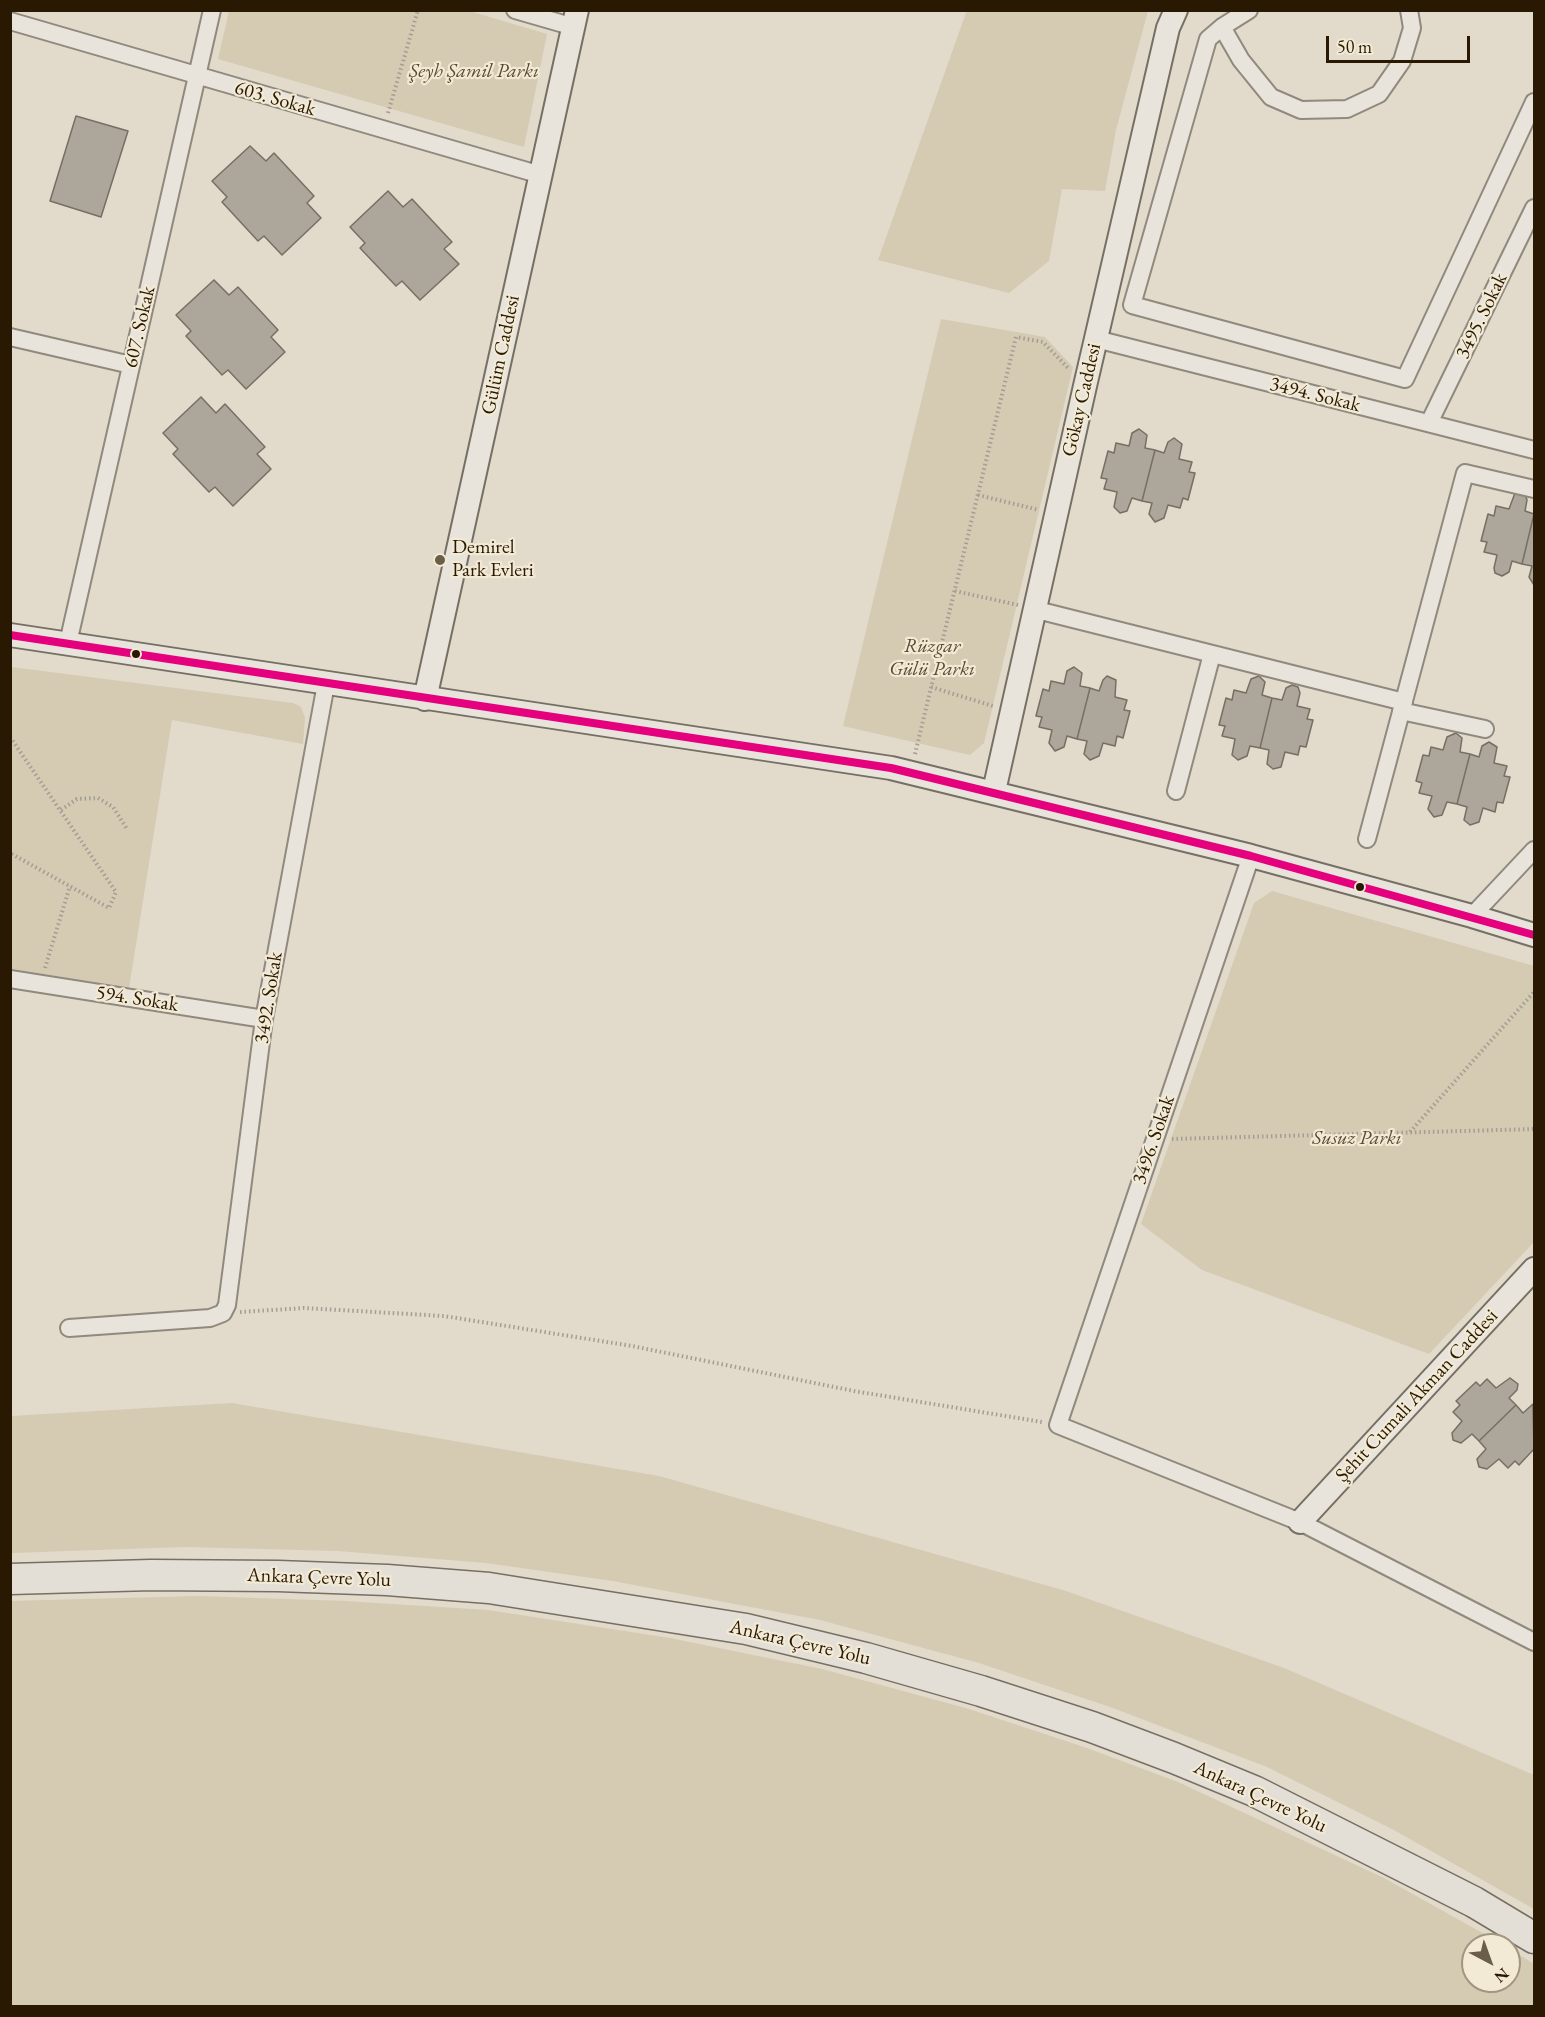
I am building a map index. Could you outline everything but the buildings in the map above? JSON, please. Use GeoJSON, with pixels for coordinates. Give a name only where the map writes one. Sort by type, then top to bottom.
{"type":"FeatureCollection","features":[{"type":"Feature","properties":{"kind":"highway","name":"Ankara Çevre Yolu"},"geometry":{"type":"LineString","coordinates":[[10,1579],[163,1575],[387,1580],[489,1588],[746,1629],[866,1658],[981,1691],[1092,1727],[1174,1758],[1275,1802],[1474,1902],[1534,1938]]}},
{"type":"Feature","properties":{"kind":"main road","name":"Gökay Caddesi"},"geometry":{"type":"LineString","coordinates":[[994,791],[1033,609],[1168,28],[1176,10]]}},
{"type":"Feature","properties":{"kind":"main road","name":"Gülüm Caddesi"},"geometry":{"type":"LineString","coordinates":[[425,699],[575,19]]}},
{"type":"Feature","properties":{"kind":"main road"},"geometry":{"type":"LineString","coordinates":[[10,635],[911,772],[1251,856],[1534,935]]}},
{"type":"Feature","properties":{"kind":"main road","name":"Şehit Cumali Akman Caddesi"},"geometry":{"type":"LineString","coordinates":[[1300,1522],[1534,1269]]}},
{"type":"Feature","properties":{"kind":"street","name":"607. Sokak"},"geometry":{"type":"LineString","coordinates":[[68,644],[212,10]]}},
{"type":"Feature","properties":{"kind":"street"},"geometry":{"type":"LineString","coordinates":[[515,10],[575,19]]}},
{"type":"Feature","properties":{"kind":"street"},"geometry":{"type":"LineString","coordinates":[[1249,10],[1208,39],[1131,304],[1405,379],[1534,102]]}},
{"type":"Feature","properties":{"kind":"street"},"geometry":{"type":"LineString","coordinates":[[1222,27],[1241,60],[1271,97],[1300,110],[1347,109],[1379,94],[1402,61],[1412,28],[1409,10]]}},
{"type":"Feature","properties":{"kind":"street","name":"603. Sokak"},"geometry":{"type":"LineString","coordinates":[[10,21],[541,175]]}},
{"type":"Feature","properties":{"kind":"street","name":"3495. Sokak"},"geometry":{"type":"LineString","coordinates":[[1429,423],[1534,208]]}},
{"type":"Feature","properties":{"kind":"street"},"geometry":{"type":"LineString","coordinates":[[10,337],[131,365]]}},
{"type":"Feature","properties":{"kind":"street","name":"3494. Sokak"},"geometry":{"type":"LineString","coordinates":[[1096,339],[1534,450]]}},
{"type":"Feature","properties":{"kind":"street"},"geometry":{"type":"LineString","coordinates":[[1367,839],[1465,473],[1534,489]]}},
{"type":"Feature","properties":{"kind":"street"},"geometry":{"type":"LineString","coordinates":[[1033,609],[1212,654],[1485,729]]}},
{"type":"Feature","properties":{"kind":"street"},"geometry":{"type":"LineString","coordinates":[[1176,791],[1212,654]]}},
{"type":"Feature","properties":{"kind":"street","name":"3492. Sokak"},"geometry":{"type":"LineString","coordinates":[[223,1313],[227,1305],[264,1019],[326,684]]}},
{"type":"Feature","properties":{"kind":"street"},"geometry":{"type":"LineString","coordinates":[[1472,916],[1534,850]]}},
{"type":"Feature","properties":{"kind":"street","name":"3496. Sokak"},"geometry":{"type":"LineString","coordinates":[[1058,1425],[1251,856]]}},
{"type":"Feature","properties":{"kind":"street","name":"594. Sokak"},"geometry":{"type":"LineString","coordinates":[[10,979],[264,1019]]}},
{"type":"Feature","properties":{"kind":"street"},"geometry":{"type":"LineString","coordinates":[[69,1328],[210,1318],[223,1313]]}},
{"type":"Feature","properties":{"kind":"street"},"geometry":{"type":"LineString","coordinates":[[1058,1425],[1300,1522],[1534,1642]]}},
{"type":"Feature","properties":{"kind":"path"},"geometry":{"type":"LineString","coordinates":[[383,130],[418,10]]}},
{"type":"Feature","properties":{"kind":"path"},"geometry":{"type":"LineString","coordinates":[[911,772],[1016,337],[1043,342],[1085,386]]}},
{"type":"Feature","properties":{"kind":"path"},"geometry":{"type":"LineString","coordinates":[[978,495],[1055,514]]}},
{"type":"Feature","properties":{"kind":"path"},"geometry":{"type":"LineString","coordinates":[[955,591],[1033,609]]}},
{"type":"Feature","properties":{"kind":"path"},"geometry":{"type":"LineString","coordinates":[[931,687],[1011,711]]}},
{"type":"Feature","properties":{"kind":"path"},"geometry":{"type":"LineString","coordinates":[[10,737],[116,892],[109,908],[10,853]]}},
{"type":"Feature","properties":{"kind":"path"},"geometry":{"type":"LineString","coordinates":[[61,810],[77,800],[98,798],[113,807],[127,829]]}},
{"type":"Feature","properties":{"kind":"path"},"geometry":{"type":"LineString","coordinates":[[40,984],[70,886]]}},
{"type":"Feature","properties":{"kind":"path"},"geometry":{"type":"LineString","coordinates":[[1410,1132],[1534,992]]}},
{"type":"Feature","properties":{"kind":"path"},"geometry":{"type":"LineString","coordinates":[[1154,1140],[1534,1129]]}},
{"type":"Feature","properties":{"kind":"path"},"geometry":{"type":"LineString","coordinates":[[223,1313],[304,1308],[444,1316],[632,1346],[854,1391],[1058,1425]]}},
{"type":"Feature","properties":{"kind":"green space"},"geometry":{"type":"Polygon","coordinates":[[[967,10],[1148,11],[1116,130],[1105,191],[1062,189],[1049,261],[1009,293],[878,260],[967,10]]]}},
{"type":"Feature","properties":{"kind":"green space","name":"Şeyh Şamil Parkı"},"geometry":{"type":"Polygon","coordinates":[[[229,11],[469,11],[547,34],[524,147],[218,59],[229,11]]]}},
{"type":"Feature","properties":{"kind":"green space","name":"Rüzgar Gülü Parkı"},"geometry":{"type":"Polygon","coordinates":[[[941,319],[1045,337],[1073,367],[984,743],[970,755],[843,726],[941,319]]]}},
{"type":"Feature","properties":{"kind":"green space"},"geometry":{"type":"Polygon","coordinates":[[[11,667],[293,703],[301,707],[305,718],[303,744],[172,720],[129,988],[11,970],[11,667]]]}},
{"type":"Feature","properties":{"kind":"green space","name":"Susuz Parkı"},"geometry":{"type":"Polygon","coordinates":[[[1272,891],[1534,966],[1534,1242],[1429,1354],[1202,1270],[1141,1224],[1254,903],[1272,891]]]}},
{"type":"Feature","properties":{"kind":"green space"},"geometry":{"type":"Polygon","coordinates":[[[232,1403],[659,1476],[1066,1591],[1284,1668],[1534,1775],[1534,1909],[1392,1829],[1267,1767],[1113,1708],[979,1663],[820,1620],[613,1581],[486,1563],[338,1551],[184,1547],[11,1553],[11,1416],[232,1403]]]}},
{"type":"Feature","properties":{"kind":"green space"},"geometry":{"type":"Polygon","coordinates":[[[198,1596],[345,1601],[488,1610],[670,1638],[822,1669],[969,1709],[1087,1748],[1178,1782],[1384,1878],[1483,1933],[1461,1933],[1461,1993],[1521,1993],[1521,1956],[1534,1964],[1534,2006],[11,2006],[11,1601],[198,1596]]]}},
{"type":"Feature","properties":{"kind":"transit line"},"geometry":{"type":"LineString","coordinates":[[10,635],[891,768],[1251,856],[1534,935]]}},
{"type":"Feature","properties":{"kind":"place","name":"Demirel Park Evleri"},"geometry":{"type":"Point","coordinates":[440,560]}}]}
